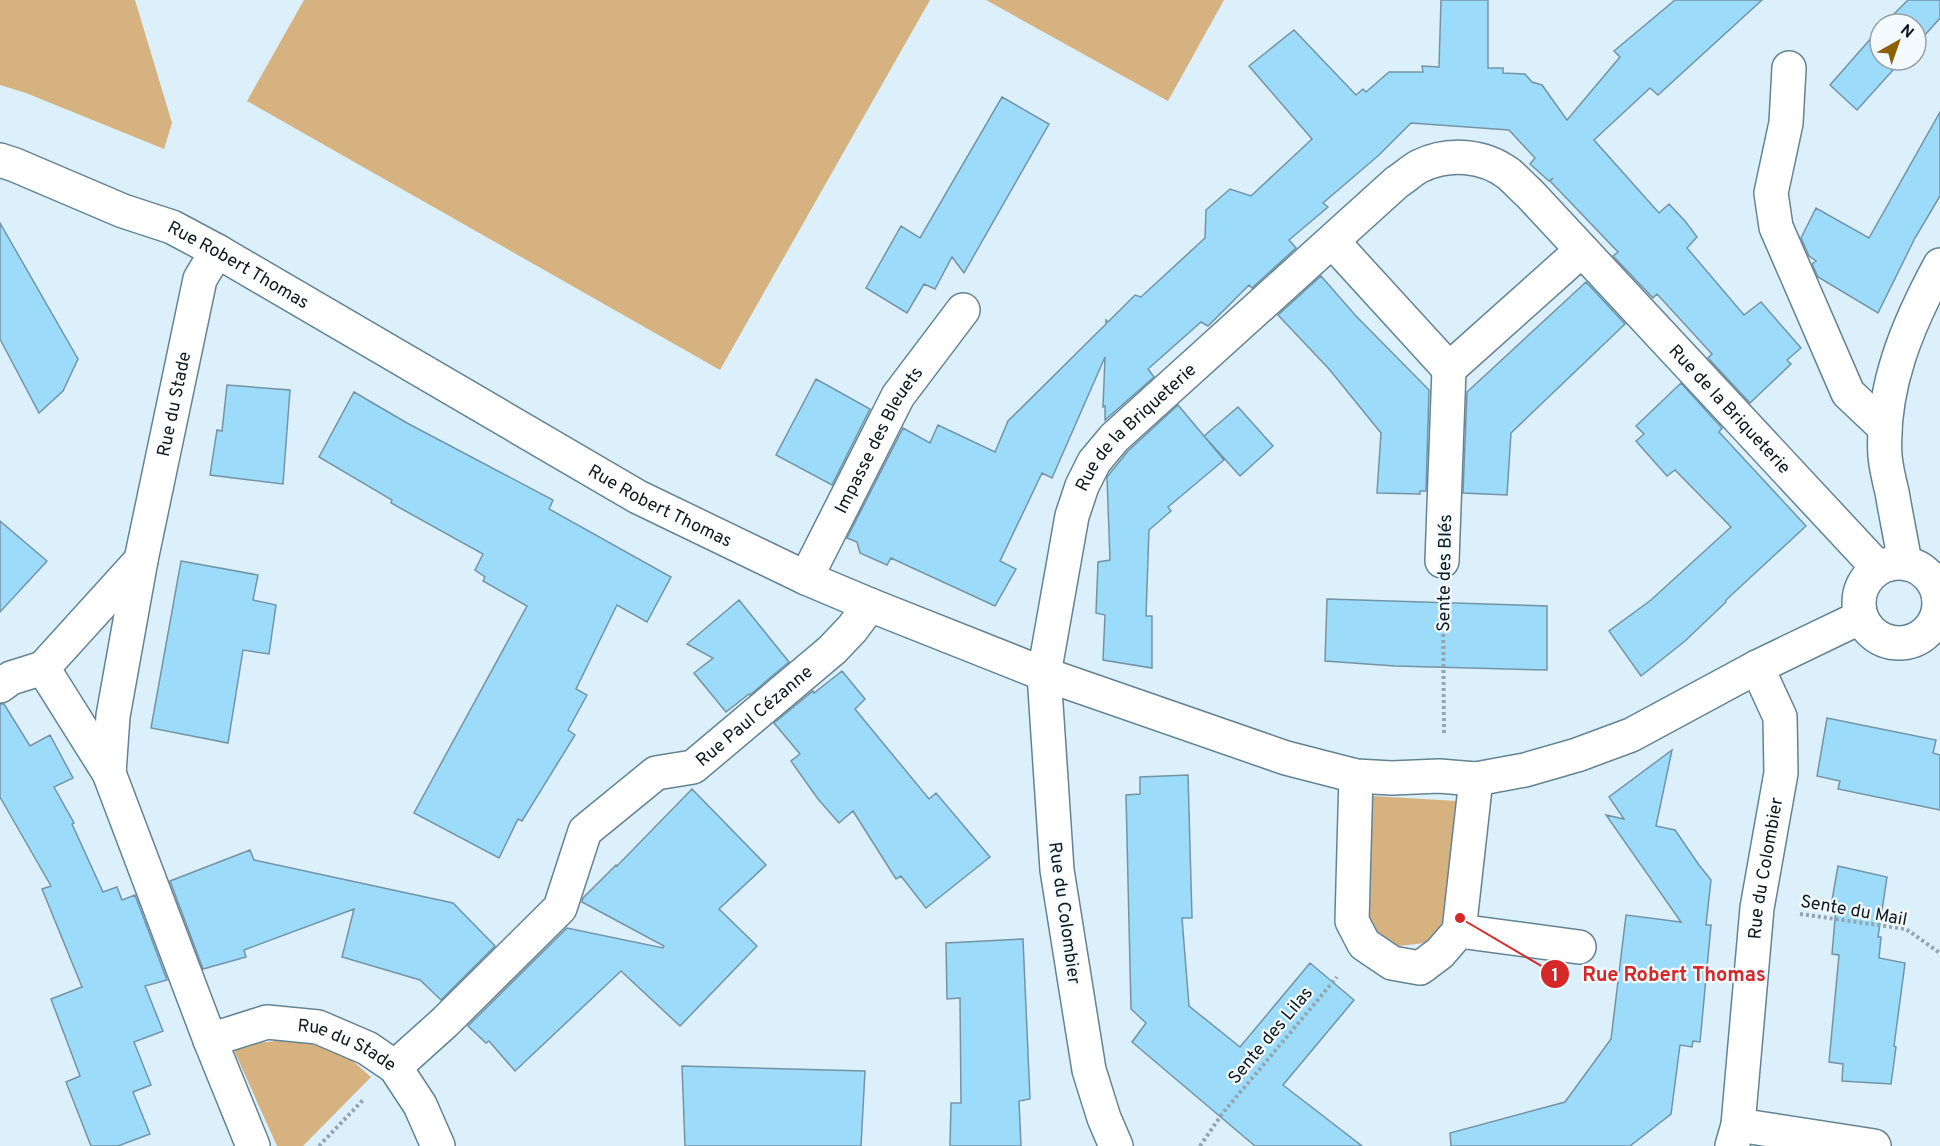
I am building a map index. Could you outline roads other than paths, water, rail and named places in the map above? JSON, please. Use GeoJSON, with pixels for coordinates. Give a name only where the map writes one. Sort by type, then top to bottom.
{"type":"FeatureCollection","features":[{"type":"Feature","properties":{"kind":"street"},"geometry":{"type":"LineString","coordinates":[[1789,68],[1786,123],[1771,194],[1776,227],[1848,393],[1885,428]]}},
{"type":"Feature","properties":{"kind":"street","name":"Rue de la Briqueterie"},"geometry":{"type":"LineString","coordinates":[[1044,674],[1072,516],[1082,486],[1094,462],[1114,438],[1397,182],[1421,166],[1443,158],[1463,156],[1486,161],[1508,173],[1892,566]]}},
{"type":"Feature","properties":{"kind":"street","name":"Rue Robert Thomas"},"geometry":{"type":"LineString","coordinates":[[0,160],[123,211],[171,227],[217,251],[638,497],[806,578],[1044,674],[1286,758],[1356,776],[1392,778],[1439,776],[1476,779],[1525,770],[1577,755],[1631,735],[1757,667],[1861,617]]}},
{"type":"Feature","properties":{"kind":"street"},"geometry":{"type":"LineString","coordinates":[[1333,242],[1449,369],[1582,250]]}},
{"type":"Feature","properties":{"kind":"street","name":"Rue du Stade"},"geometry":{"type":"LineString","coordinates":[[109,772],[113,716],[141,560],[200,279],[217,251]]}},
{"type":"Feature","properties":{"kind":"street"},"geometry":{"type":"LineString","coordinates":[[1892,566],[1885,428],[1894,373],[1904,339],[1940,265]]}},
{"type":"Feature","properties":{"kind":"street","name":"Impasse des Bleuets"},"geometry":{"type":"LineString","coordinates":[[806,578],[898,396],[963,310]]}},
{"type":"Feature","properties":{"kind":"street","name":"Sente des Blés"},"geometry":{"type":"LineString","coordinates":[[1442,561],[1449,369]]}},
{"type":"Feature","properties":{"kind":"street"},"geometry":{"type":"LineString","coordinates":[[0,686],[11,678],[43,668],[141,560]]}},
{"type":"Feature","properties":{"kind":"street"},"geometry":{"type":"LineString","coordinates":[[1892,566],[1917,567],[1927,574],[1938,595],[1938,622],[1917,639],[1891,642],[1878,637],[1861,617],[1859,603],[1861,590],[1868,578],[1892,566]]}},
{"type":"Feature","properties":{"kind":"street","name":"Rue Paul Cézanne"},"geometry":{"type":"LineString","coordinates":[[394,1067],[445,1022],[560,908],[585,831],[656,773],[693,767],[832,650],[870,605]]}},
{"type":"Feature","properties":{"kind":"street","name":"Rue du Colombier"},"geometry":{"type":"LineString","coordinates":[[1735,1135],[1757,908],[1782,773],[1780,717],[1757,667]]}},
{"type":"Feature","properties":{"kind":"street","name":"Rue du Stade"},"geometry":{"type":"LineString","coordinates":[[43,668],[109,772],[210,1040],[253,1146]]}},
{"type":"Feature","properties":{"kind":"street","name":"Rue du Colombier"},"geometry":{"type":"LineString","coordinates":[[1044,674],[1057,870],[1089,1071],[1104,1118],[1116,1146]]}},
{"type":"Feature","properties":{"kind":"street"},"geometry":{"type":"LineString","coordinates":[[1356,776],[1352,921],[1364,944],[1392,963],[1420,968],[1440,953],[1459,931],[1476,779]]}},
{"type":"Feature","properties":{"kind":"street"},"geometry":{"type":"LineString","coordinates":[[1459,931],[1580,946]]}},
{"type":"Feature","properties":{"kind":"street","name":"Rue du Stade"},"geometry":{"type":"LineString","coordinates":[[210,1040],[267,1022],[318,1027],[367,1048],[394,1067],[420,1105],[438,1146]]}},
{"type":"Feature","properties":{"kind":"street"},"geometry":{"type":"LineString","coordinates":[[1735,1135],[1874,1146]]}},
{"type":"Feature","properties":{"kind":"place","name":"Rue Robert Thomas"},"geometry":{"type":"Point","coordinates":[1460,918]}}]}
